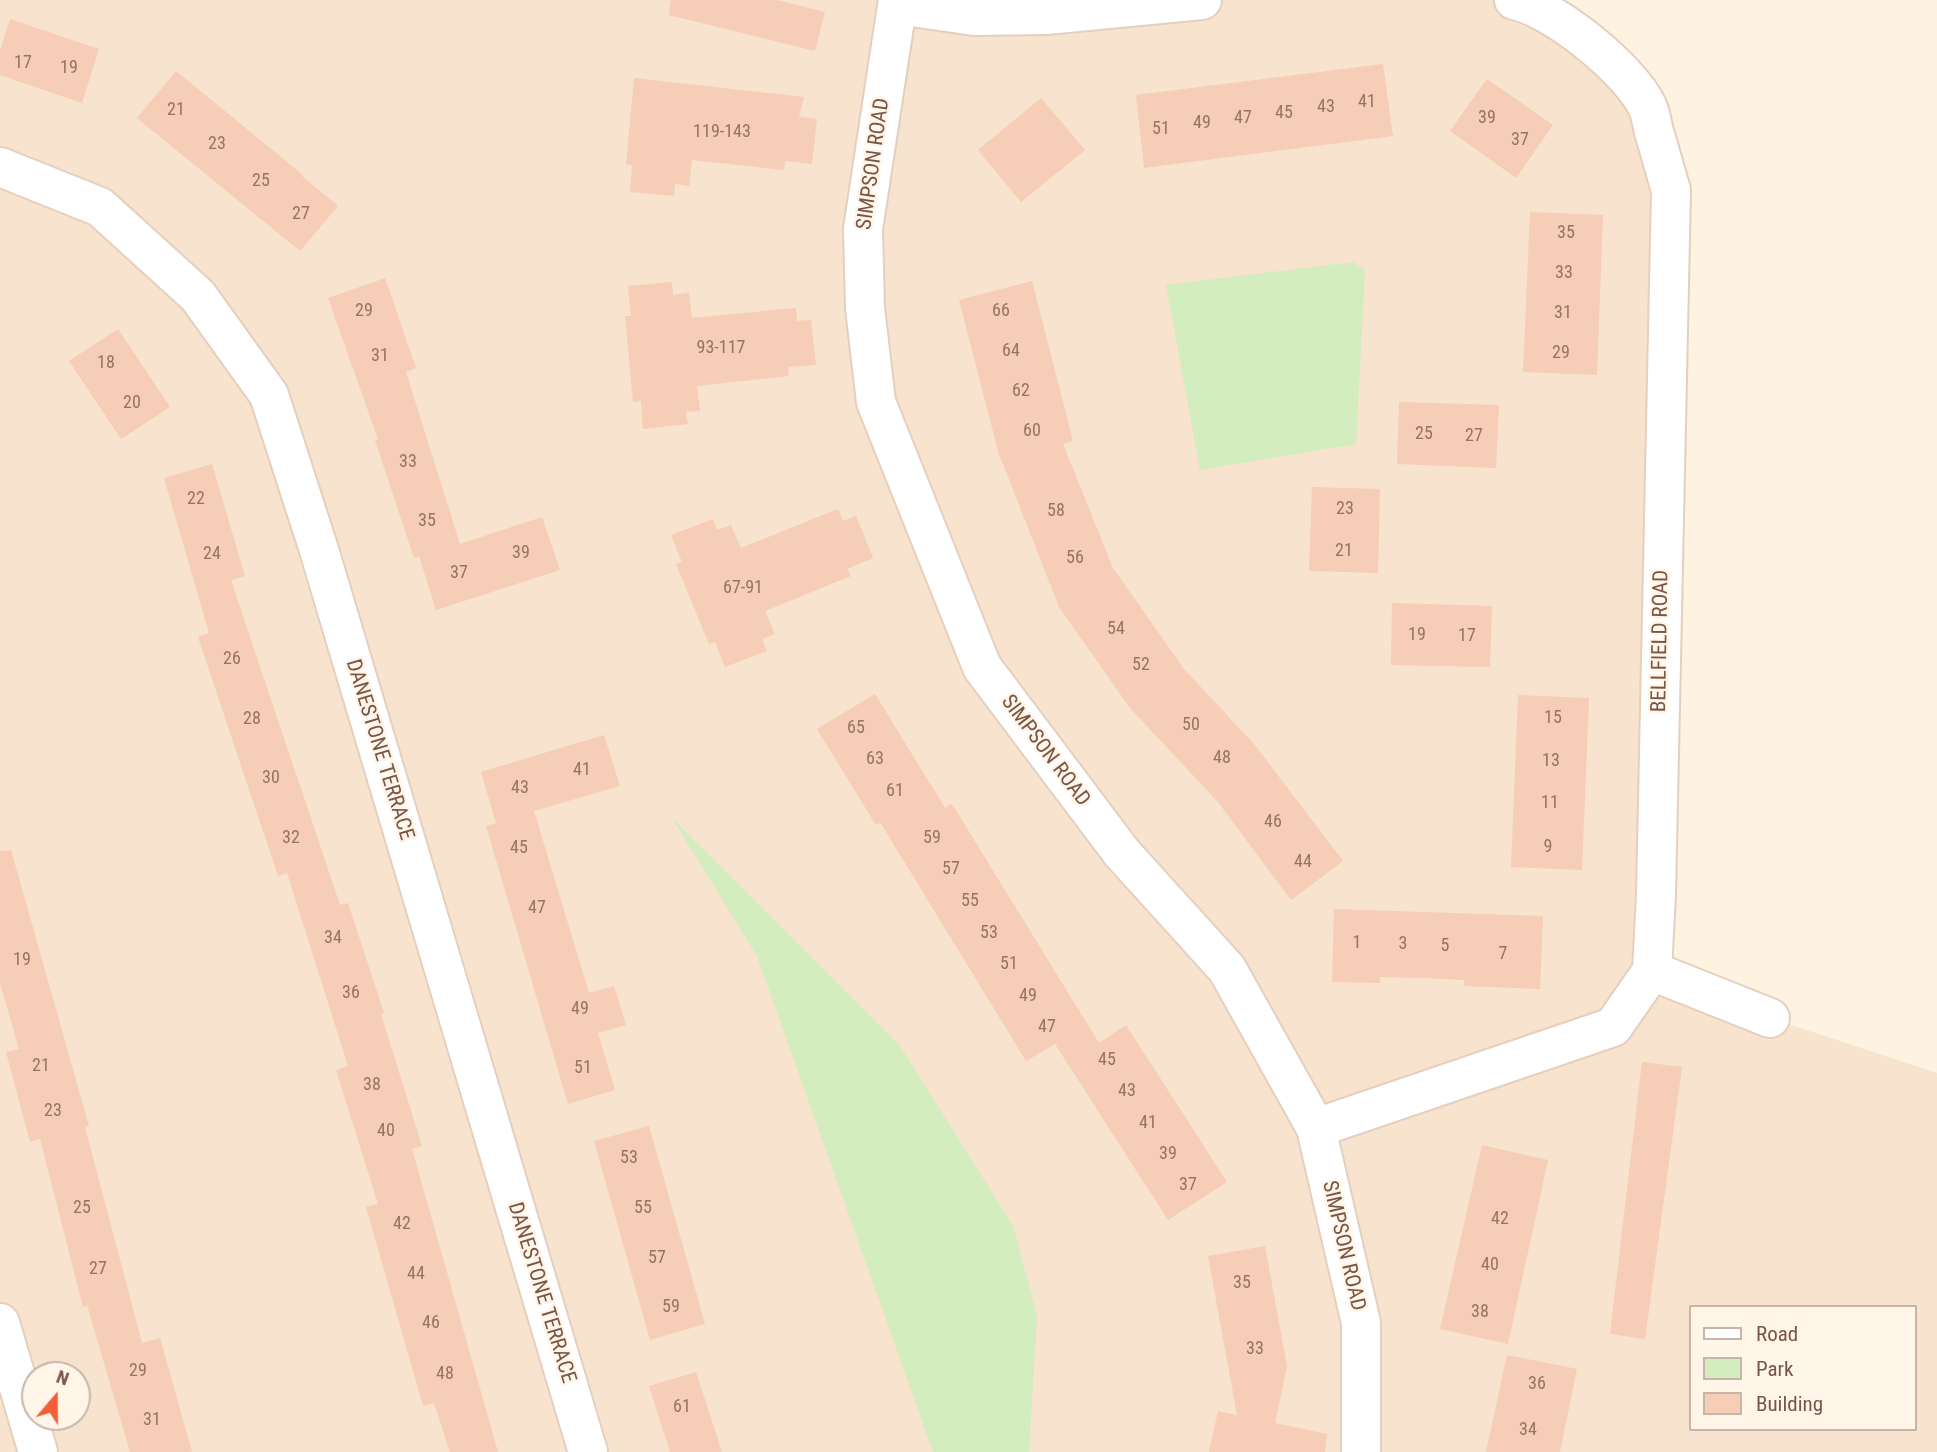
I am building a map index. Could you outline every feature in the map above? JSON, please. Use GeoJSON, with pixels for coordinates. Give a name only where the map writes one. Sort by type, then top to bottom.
{"type":"FeatureCollection","features":[{"type":"Feature","properties":{"kind":"street"},"geometry":{"type":"LineString","coordinates":[[898,2],[974,16],[1046,15],[1202,0]]}},
{"type":"Feature","properties":{"kind":"street","name":"BELLFIELD ROAD"},"geometry":{"type":"LineString","coordinates":[[1514,0],[1552,16],[1618,68],[1647,106],[1671,190],[1652,971]]}},
{"type":"Feature","properties":{"kind":"street","name":"SIMPSON ROAD"},"geometry":{"type":"LineString","coordinates":[[898,2],[863,229],[865,308],[876,402],[982,667],[1122,853],[1227,969],[1316,1128],[1361,1323],[1361,1452]]}},
{"type":"Feature","properties":{"kind":"street","name":"DANESTONE TERRACE"},"geometry":{"type":"LineString","coordinates":[[0,167],[100,207],[198,296],[269,395],[319,550],[588,1452]]}},
{"type":"Feature","properties":{"kind":"street"},"geometry":{"type":"LineString","coordinates":[[1316,1128],[1614,1027],[1652,971],[1770,1018]]}},
{"type":"Feature","properties":{"kind":"street"},"geometry":{"type":"LineString","coordinates":[[0,1323],[38,1452]]}},
{"type":"Feature","properties":{"kind":"shaded area"},"geometry":{"type":"Polygon","coordinates":[[[0,0],[1514,0],[1618,68],[1671,190],[1652,971],[1770,1018],[1937,1073],[1937,1452],[0,1452],[0,0]]]}},
{"type":"Feature","properties":{"kind":"green space"},"geometry":{"type":"Polygon","coordinates":[[[1353,262],[1365,270],[1356,444],[1200,470],[1166,285],[1353,262]]]}},
{"type":"Feature","properties":{"kind":"green space"},"geometry":{"type":"Polygon","coordinates":[[[672,818],[900,1046],[1013,1226],[1037,1316],[1029,1452],[933,1452],[757,956],[672,818]]]}},
{"type":"Feature","properties":{"kind":"building"},"geometry":{"type":"Polygon","coordinates":[[[671,0],[777,0],[825,12],[815,51],[669,15],[671,0]]]}},
{"type":"Feature","properties":{"kind":"building"},"geometry":{"type":"Polygon","coordinates":[[[10,19],[99,49],[82,103],[0,75],[0,51],[10,19]]]}},
{"type":"Feature","properties":{"kind":"building"},"geometry":{"type":"Polygon","coordinates":[[[1383,64],[1393,136],[1144,168],[1136,95],[1383,64]]]}},
{"type":"Feature","properties":{"kind":"building"},"geometry":{"type":"Polygon","coordinates":[[[176,71],[338,206],[300,251],[137,118],[176,71]]]}},
{"type":"Feature","properties":{"kind":"building"},"geometry":{"type":"Polygon","coordinates":[[[634,78],[804,97],[799,117],[817,119],[812,164],[785,161],[784,170],[692,160],[689,186],[675,184],[674,196],[630,192],[632,165],[626,164],[634,78]]]}},
{"type":"Feature","properties":{"kind":"building"},"geometry":{"type":"Polygon","coordinates":[[[1487,79],[1553,125],[1516,178],[1450,131],[1487,79]]]}},
{"type":"Feature","properties":{"kind":"building"},"geometry":{"type":"Polygon","coordinates":[[[1041,98],[1085,150],[1021,202],[978,150],[1041,98]]]}},
{"type":"Feature","properties":{"kind":"building"},"geometry":{"type":"Polygon","coordinates":[[[1530,212],[1603,215],[1597,375],[1523,372],[1530,212]]]}},
{"type":"Feature","properties":{"kind":"building"},"geometry":{"type":"Polygon","coordinates":[[[385,278],[416,368],[406,372],[460,544],[542,517],[560,570],[436,610],[419,556],[414,558],[375,440],[378,439],[328,298],[385,278]]]}},
{"type":"Feature","properties":{"kind":"building"},"geometry":{"type":"Polygon","coordinates":[[[1032,281],[1073,441],[1063,444],[1113,568],[1184,669],[1254,744],[1343,861],[1291,900],[1218,802],[1130,708],[1059,607],[998,451],[959,300],[1032,281]]]}},
{"type":"Feature","properties":{"kind":"building"},"geometry":{"type":"Polygon","coordinates":[[[672,282],[673,295],[689,293],[692,318],[796,308],[797,321],[811,320],[816,365],[788,367],[789,376],[697,386],[700,411],[686,412],[688,424],[643,429],[641,401],[633,402],[625,316],[631,316],[628,286],[672,282]]]}},
{"type":"Feature","properties":{"kind":"building"},"geometry":{"type":"Polygon","coordinates":[[[118,329],[170,407],[121,439],[69,361],[118,329]]]}},
{"type":"Feature","properties":{"kind":"building"},"geometry":{"type":"Polygon","coordinates":[[[1399,402],[1499,405],[1496,468],[1397,464],[1399,402]]]}},
{"type":"Feature","properties":{"kind":"building"},"geometry":{"type":"Polygon","coordinates":[[[212,464],[245,576],[231,580],[340,905],[348,903],[384,1013],[381,1014],[422,1146],[412,1149],[498,1452],[450,1452],[434,1403],[423,1406],[366,1207],[378,1204],[336,1070],[348,1066],[287,873],[278,876],[198,637],[209,633],[164,478],[212,464]]]}},
{"type":"Feature","properties":{"kind":"building"},"geometry":{"type":"Polygon","coordinates":[[[1312,487],[1380,489],[1378,573],[1309,571],[1312,487]]]}},
{"type":"Feature","properties":{"kind":"building"},"geometry":{"type":"Polygon","coordinates":[[[838,509],[843,521],[856,516],[873,558],[847,569],[851,576],[765,611],[775,634],[762,639],[767,651],[725,667],[715,642],[709,644],[676,564],[682,562],[671,535],[713,519],[717,530],[731,525],[741,548],[838,509]]]}},
{"type":"Feature","properties":{"kind":"building"},"geometry":{"type":"Polygon","coordinates":[[[1392,603],[1492,606],[1490,667],[1391,665],[1392,603]]]}},
{"type":"Feature","properties":{"kind":"building"},"geometry":{"type":"Polygon","coordinates":[[[875,694],[945,808],[952,804],[1099,1043],[1126,1025],[1227,1182],[1168,1220],[1055,1044],[1026,1061],[880,822],[876,825],[817,729],[875,694]]]}},
{"type":"Feature","properties":{"kind":"building"},"geometry":{"type":"Polygon","coordinates":[[[1518,695],[1589,698],[1582,870],[1511,867],[1518,695]]]}},
{"type":"Feature","properties":{"kind":"building"},"geometry":{"type":"Polygon","coordinates":[[[604,735],[620,786],[534,811],[589,993],[614,986],[626,1025],[598,1033],[615,1090],[568,1104],[486,826],[496,823],[481,772],[604,735]]]}},
{"type":"Feature","properties":{"kind":"building"},"geometry":{"type":"Polygon","coordinates":[[[11,850],[89,1126],[85,1127],[142,1343],[160,1338],[192,1452],[130,1452],[87,1305],[83,1307],[40,1139],[30,1142],[6,1052],[19,1049],[0,983],[0,851],[11,850]]]}},
{"type":"Feature","properties":{"kind":"building"},"geometry":{"type":"Polygon","coordinates":[[[1334,909],[1543,916],[1540,989],[1464,986],[1464,980],[1423,978],[1380,977],[1380,983],[1332,982],[1334,909]]]}},
{"type":"Feature","properties":{"kind":"building"},"geometry":{"type":"Polygon","coordinates":[[[1642,1062],[1682,1067],[1645,1339],[1610,1334],[1642,1062]]]}},
{"type":"Feature","properties":{"kind":"building"},"geometry":{"type":"Polygon","coordinates":[[[649,1126],[705,1324],[650,1340],[594,1141],[649,1126]]]}},
{"type":"Feature","properties":{"kind":"building"},"geometry":{"type":"Polygon","coordinates":[[[1482,1145],[1548,1160],[1508,1344],[1440,1329],[1482,1145]]]}},
{"type":"Feature","properties":{"kind":"building"},"geometry":{"type":"Polygon","coordinates":[[[1265,1246],[1287,1366],[1275,1423],[1327,1434],[1325,1452],[1209,1452],[1218,1411],[1237,1415],[1208,1256],[1265,1246]]]}},
{"type":"Feature","properties":{"kind":"building"},"geometry":{"type":"Polygon","coordinates":[[[1507,1355],[1577,1369],[1560,1452],[1486,1452],[1507,1355]]]}},
{"type":"Feature","properties":{"kind":"building"},"geometry":{"type":"Polygon","coordinates":[[[696,1372],[722,1452],[670,1452],[649,1386],[696,1372]]]}}]}
